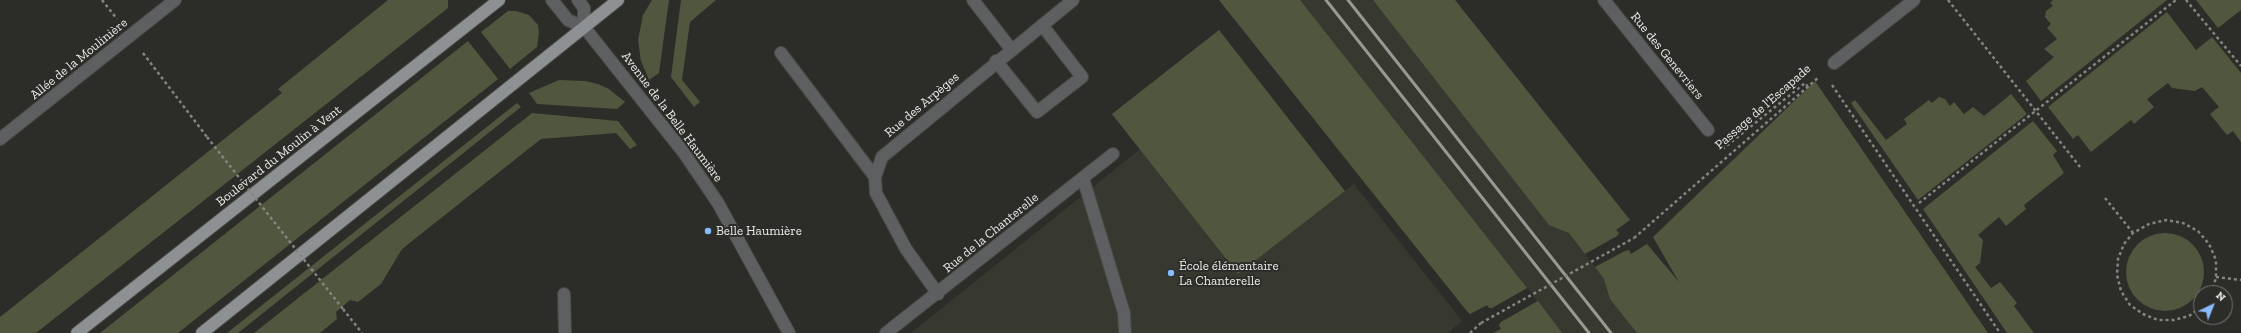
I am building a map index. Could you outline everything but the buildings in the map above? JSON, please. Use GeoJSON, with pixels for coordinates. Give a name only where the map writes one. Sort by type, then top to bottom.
{"type":"FeatureCollection","features":[{"type":"Feature","properties":{"kind":"main road","name":"Boulevard du Moulin à Vent"},"geometry":{"type":"LineString","coordinates":[[77,333],[500,0]]}},
{"type":"Feature","properties":{"kind":"main road"},"geometry":{"type":"LineString","coordinates":[[202,333],[618,0]]}},
{"type":"Feature","properties":{"kind":"street","name":"Allée de la Moulinière"},"geometry":{"type":"LineString","coordinates":[[0,140],[175,0]]}},
{"type":"Feature","properties":{"kind":"street"},"geometry":{"type":"LineString","coordinates":[[552,0],[568,20],[584,27],[584,8],[578,0]]}},
{"type":"Feature","properties":{"kind":"street"},"geometry":{"type":"LineString","coordinates":[[973,0],[1011,49]]}},
{"type":"Feature","properties":{"kind":"street","name":"Rue des Arpèges"},"geometry":{"type":"LineString","coordinates":[[938,294],[906,249],[876,193],[875,177],[882,157],[996,61],[1073,0]]}},
{"type":"Feature","properties":{"kind":"street","name":"Rue des Genevriers"},"geometry":{"type":"LineString","coordinates":[[1604,0],[1708,130]]}},
{"type":"Feature","properties":{"kind":"street"},"geometry":{"type":"LineString","coordinates":[[1834,64],[1914,0]]}},
{"type":"Feature","properties":{"kind":"street"},"geometry":{"type":"LineString","coordinates":[[996,61],[1037,112],[1082,77],[1042,25]]}},
{"type":"Feature","properties":{"kind":"street","name":"Avenue de la Belle Haumière"},"geometry":{"type":"LineString","coordinates":[[584,27],[663,124],[700,175],[718,202],[789,333]]}},
{"type":"Feature","properties":{"kind":"street","name":"Rue des Arpèges"},"geometry":{"type":"LineString","coordinates":[[781,53],[875,177]]}},
{"type":"Feature","properties":{"kind":"street","name":"Rue de la Chanterelle"},"geometry":{"type":"LineString","coordinates":[[886,333],[938,294],[1113,154]]}},
{"type":"Feature","properties":{"kind":"street"},"geometry":{"type":"LineString","coordinates":[[1083,178],[1124,313],[1125,333]]}},
{"type":"Feature","properties":{"kind":"street"},"geometry":{"type":"LineString","coordinates":[[564,294],[565,333]]}},
{"type":"Feature","properties":{"kind":"path"},"geometry":{"type":"LineString","coordinates":[[102,0],[362,333]]}},
{"type":"Feature","properties":{"kind":"path"},"geometry":{"type":"LineString","coordinates":[[1948,0],[2080,167]]}},
{"type":"Feature","properties":{"kind":"path"},"geometry":{"type":"LineString","coordinates":[[1919,203],[2176,0]]}},
{"type":"Feature","properties":{"kind":"path"},"geometry":{"type":"LineString","coordinates":[[2186,0],[2241,66]]}},
{"type":"Feature","properties":{"kind":"path","name":"Passage de l'Escapade"},"geometry":{"type":"LineString","coordinates":[[1470,333],[1481,323],[1634,238],[1834,64]]}},
{"type":"Feature","properties":{"kind":"path"},"geometry":{"type":"LineString","coordinates":[[1824,74],[2000,333]]}},
{"type":"Feature","properties":{"kind":"path"},"geometry":{"type":"LineString","coordinates":[[1708,130],[1724,148],[1805,83],[1808,87]]}},
{"type":"Feature","properties":{"kind":"path"},"geometry":{"type":"LineString","coordinates":[[2105,198],[2133,233]]}},
{"type":"Feature","properties":{"kind":"path"},"geometry":{"type":"LineString","coordinates":[[2193,314],[2190,316],[2174,320],[2158,320],[2143,314],[2130,305],[2121,291],[2117,275],[2118,259],[2124,244],[2133,233],[2155,222],[2166,220],[2183,223],[2198,231],[2209,244],[2216,260],[2216,277],[2214,285]]}},
{"type":"Feature","properties":{"kind":"path"},"geometry":{"type":"LineString","coordinates":[[2216,277],[2241,280]]}},
{"type":"Feature","properties":{"kind":"shaded area"},"geometry":{"type":"Polygon","coordinates":[[[1219,0],[1455,0],[1630,220],[1616,230],[1619,233],[1617,236],[1585,254],[1595,267],[1625,251],[1629,250],[1631,254],[1647,244],[1719,333],[1493,333],[1501,329],[1499,325],[1501,322],[1537,301],[1528,288],[1492,308],[1489,308],[1487,305],[1470,314],[1219,0]]]}},
{"type":"Feature","properties":{"kind":"shaded area"},"geometry":{"type":"Polygon","coordinates":[[[1140,149],[1238,274],[1354,184],[1462,321],[1448,333],[911,333],[1140,149]]]}},
{"type":"Feature","properties":{"kind":"green space"},"geometry":{"type":"Polygon","coordinates":[[[388,0],[448,0],[448,8],[36,333],[0,333],[0,317],[282,93],[278,89],[388,0]]]}},
{"type":"Feature","properties":{"kind":"green space"},"geometry":{"type":"Polygon","coordinates":[[[652,0],[669,0],[659,73],[649,80],[641,61],[638,40],[643,15],[652,0]]]}},
{"type":"Feature","properties":{"kind":"green space"},"geometry":{"type":"Polygon","coordinates":[[[681,0],[716,0],[690,22],[682,80],[700,102],[694,107],[671,77],[681,0]]]}},
{"type":"Feature","properties":{"kind":"green space"},"geometry":{"type":"Polygon","coordinates":[[[1219,0],[1300,0],[1527,288],[1492,308],[1489,308],[1487,305],[1470,314],[1219,0]]]}},
{"type":"Feature","properties":{"kind":"green space"},"geometry":{"type":"Polygon","coordinates":[[[1373,0],[1455,0],[1630,220],[1616,230],[1619,233],[1617,236],[1585,254],[1569,233],[1549,225],[1373,0]]]}},
{"type":"Feature","properties":{"kind":"green space"},"geometry":{"type":"Polygon","coordinates":[[[2053,0],[2167,0],[2041,101],[2026,81],[2054,57],[2044,49],[2057,39],[2047,28],[2051,24],[2045,17],[2046,11],[2053,6],[2050,3],[2053,0]]]}},
{"type":"Feature","properties":{"kind":"green space"},"geometry":{"type":"Polygon","coordinates":[[[2196,0],[2241,0],[2241,10],[2218,28],[2196,0]]]}},
{"type":"Feature","properties":{"kind":"green space"},"geometry":{"type":"Polygon","coordinates":[[[508,11],[516,11],[529,15],[538,25],[539,33],[537,47],[510,69],[481,32],[508,11]]]}},
{"type":"Feature","properties":{"kind":"green space"},"geometry":{"type":"Polygon","coordinates":[[[2167,12],[2196,50],[2212,37],[2241,73],[2241,142],[2233,131],[2227,135],[2210,114],[2219,107],[2202,87],[2195,91],[2172,88],[2168,83],[2147,99],[2154,107],[2134,124],[2131,120],[2091,152],[2078,135],[2073,139],[2048,107],[2167,12]]]}},
{"type":"Feature","properties":{"kind":"green space"},"geometry":{"type":"Polygon","coordinates":[[[1219,30],[1345,191],[1238,274],[1112,114],[1219,30]]]}},
{"type":"Feature","properties":{"kind":"green space"},"geometry":{"type":"Polygon","coordinates":[[[468,41],[498,79],[178,333],[100,333],[468,41]]]}},
{"type":"Feature","properties":{"kind":"green space"},"geometry":{"type":"Polygon","coordinates":[[[559,80],[585,81],[598,84],[609,89],[625,102],[617,109],[537,104],[529,93],[559,80]]]}},
{"type":"Feature","properties":{"kind":"green space"},"geometry":{"type":"Polygon","coordinates":[[[1815,81],[1988,333],[1637,333],[1610,299],[1604,279],[1595,267],[1625,251],[1629,250],[1631,254],[1647,244],[1679,282],[1653,237],[1815,81]]]}},
{"type":"Feature","properties":{"kind":"green space"},"geometry":{"type":"Polygon","coordinates":[[[2011,94],[2027,114],[1918,200],[1851,103],[1855,100],[1886,140],[1907,124],[1904,119],[1929,100],[1932,103],[1939,97],[1945,99],[1950,106],[1954,102],[1964,114],[1973,107],[1984,116],[2011,94]]]}},
{"type":"Feature","properties":{"kind":"green space"},"geometry":{"type":"Polygon","coordinates":[[[517,103],[521,107],[238,333],[227,333],[517,103]]]}},
{"type":"Feature","properties":{"kind":"green space"},"geometry":{"type":"Polygon","coordinates":[[[532,113],[618,121],[637,145],[630,149],[616,133],[541,139],[402,249],[381,284],[358,302],[350,300],[336,312],[337,319],[320,333],[254,333],[532,113]]]}},
{"type":"Feature","properties":{"kind":"green space"},"geometry":{"type":"Polygon","coordinates":[[[2033,121],[2057,151],[2053,155],[2064,173],[2024,205],[2026,209],[2006,226],[1999,217],[1978,235],[1983,240],[1980,263],[1975,267],[1991,288],[2000,282],[2017,303],[2014,306],[2034,333],[2007,333],[1923,209],[2033,121]]]}},
{"type":"Feature","properties":{"kind":"green space"},"geometry":{"type":"Polygon","coordinates":[[[2157,234],[2173,234],[2187,240],[2197,250],[2203,264],[2204,272],[2202,285],[2193,285],[2193,298],[2187,304],[2173,310],[2157,310],[2143,304],[2133,294],[2127,280],[2127,264],[2133,250],[2143,240],[2157,234]]]}},
{"type":"Feature","properties":{"kind":"green space"},"geometry":{"type":"Polygon","coordinates":[[[1538,301],[1562,333],[1493,333],[1501,329],[1499,325],[1501,322],[1538,301]]]}},
{"type":"Feature","properties":{"kind":"railway"},"geometry":{"type":"LineString","coordinates":[[1326,0],[1589,333]]}},
{"type":"Feature","properties":{"kind":"railway"},"geometry":{"type":"LineString","coordinates":[[1348,0],[1611,333]]}},
{"type":"Feature","properties":{"kind":"place","name":"Belle Haumière"},"geometry":{"type":"Point","coordinates":[708,231]}},
{"type":"Feature","properties":{"kind":"place","name":"École élémentaire La Chanterelle"},"geometry":{"type":"Point","coordinates":[1171,273]}}]}
